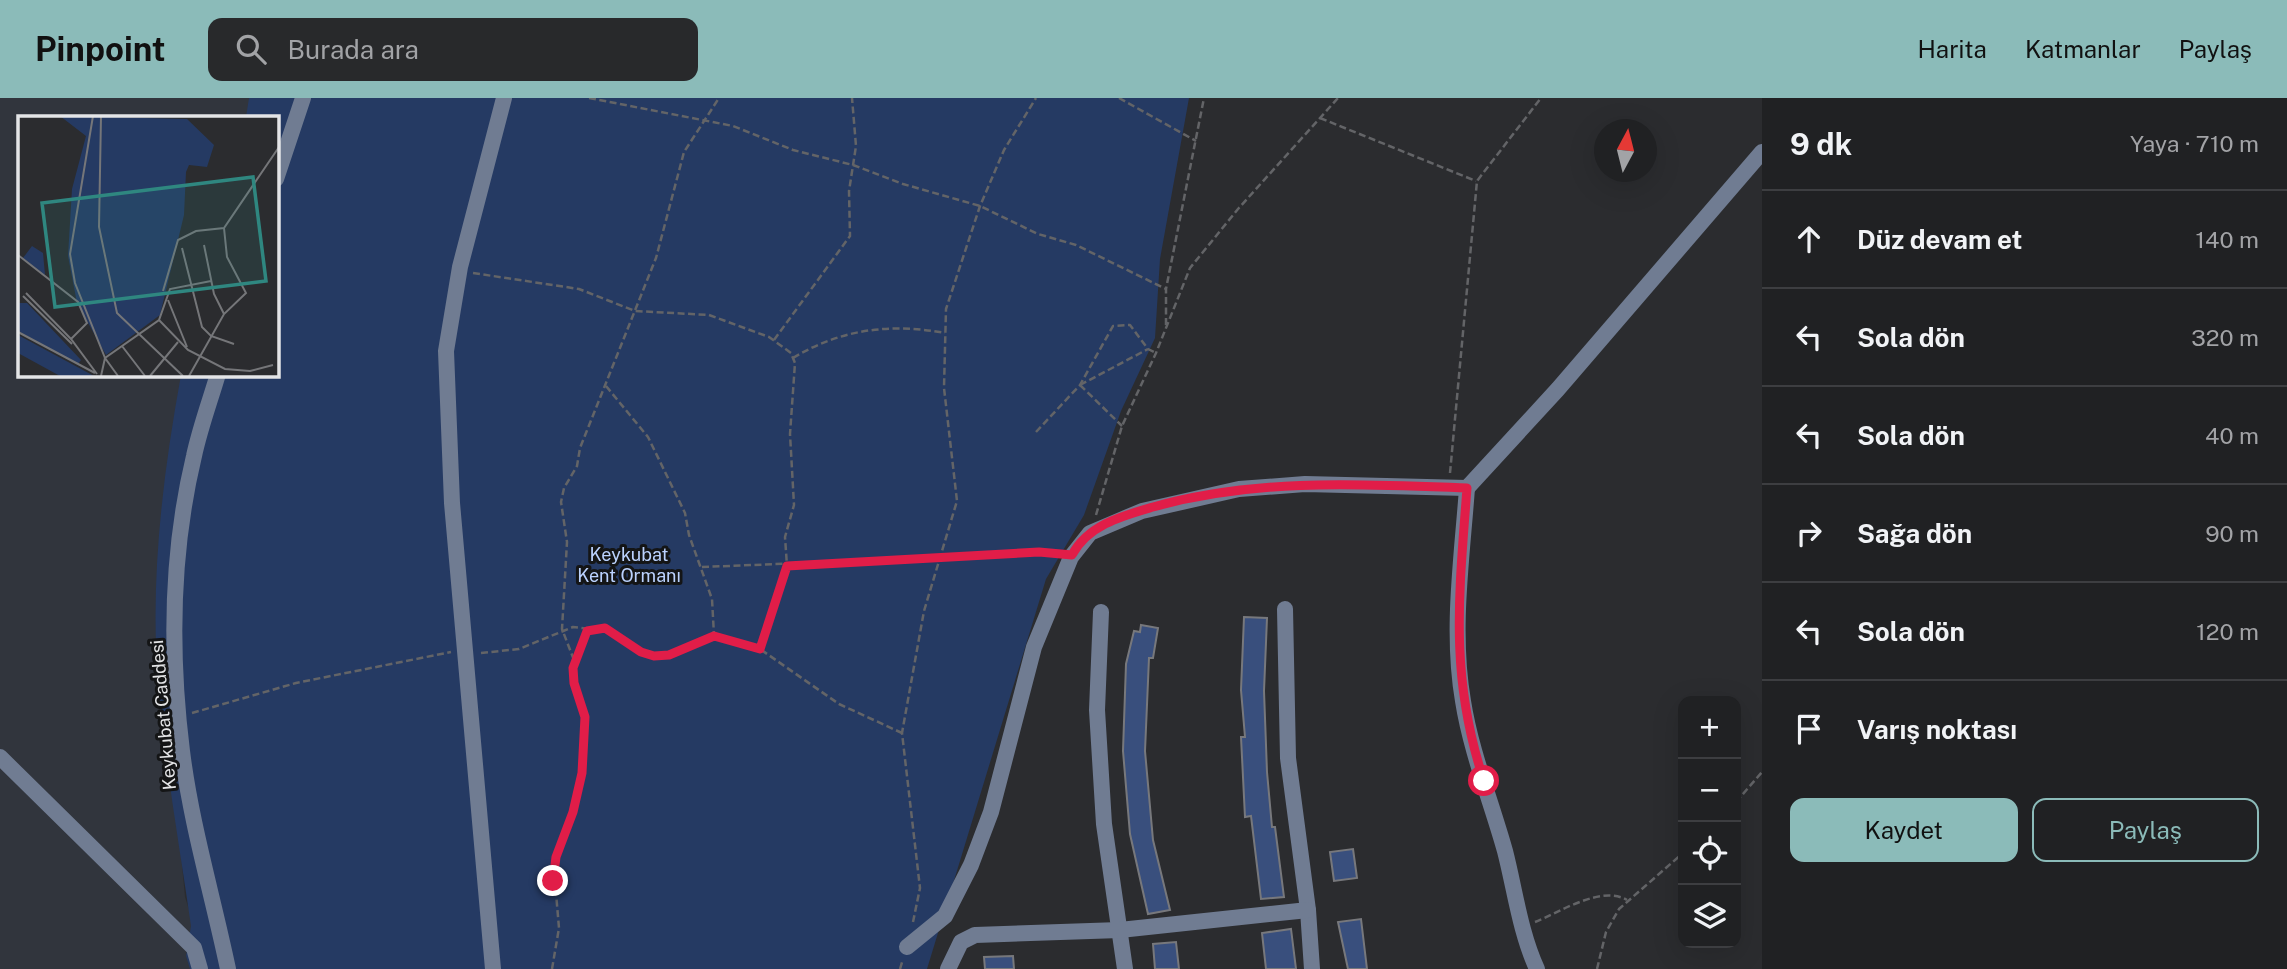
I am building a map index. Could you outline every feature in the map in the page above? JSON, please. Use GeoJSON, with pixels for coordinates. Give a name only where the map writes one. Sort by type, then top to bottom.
{"type":"FeatureCollection","features":[{"type":"Feature","properties":{"kind":"street"},"geometry":{"type":"LineString","coordinates":[[278,173],[303,98]]}},
{"type":"Feature","properties":{"kind":"street"},"geometry":{"type":"LineString","coordinates":[[493,969],[452,503],[446,351],[459,271],[504,98]]}},
{"type":"Feature","properties":{"kind":"street"},"geometry":{"type":"LineString","coordinates":[[1538,969],[1523,928],[1463,700],[1458,613],[1467,488],[1566,380],[1762,152]]}},
{"type":"Feature","properties":{"kind":"street","name":"Keykubat Caddesi"},"geometry":{"type":"LineString","coordinates":[[217,376],[194,455],[179,550],[174,632],[179,716],[189,792],[228,969]]}},
{"type":"Feature","properties":{"kind":"street"},"geometry":{"type":"LineString","coordinates":[[907,947],[944,916],[971,866],[991,812],[1034,647],[1072,555],[1090,533],[1142,510],[1240,489],[1305,484],[1467,488]]}},
{"type":"Feature","properties":{"kind":"street"},"geometry":{"type":"LineString","coordinates":[[1285,609],[1289,758],[1308,910],[1312,969]]}},
{"type":"Feature","properties":{"kind":"street"},"geometry":{"type":"LineString","coordinates":[[1101,612],[1098,722],[1104,824],[1125,969]]}},
{"type":"Feature","properties":{"kind":"street"},"geometry":{"type":"LineString","coordinates":[[0,757],[194,948],[200,969]]}},
{"type":"Feature","properties":{"kind":"street"},"geometry":{"type":"LineString","coordinates":[[948,969],[958,947],[970,936],[1120,930],[1308,910]]}},
{"type":"Feature","properties":{"kind":"path"},"geometry":{"type":"LineString","coordinates":[[589,98],[746,130],[793,150],[853,165],[903,184],[979,206],[1038,234],[1076,245],[1166,289]]}},
{"type":"Feature","properties":{"kind":"path"},"geometry":{"type":"LineString","coordinates":[[575,661],[562,629],[566,542],[562,495],[577,466],[580,448],[664,231],[684,152],[719,98]]}},
{"type":"Feature","properties":{"kind":"path"},"geometry":{"type":"LineString","coordinates":[[774,340],[850,236],[849,191],[856,133],[852,98]]}},
{"type":"Feature","properties":{"kind":"path"},"geometry":{"type":"LineString","coordinates":[[907,947],[920,888],[902,733],[918,642],[940,558],[956,512],[958,487],[944,388],[949,298],[979,206],[1004,150],[1036,98]]}},
{"type":"Feature","properties":{"kind":"path"},"geometry":{"type":"LineString","coordinates":[[1119,98],[1196,141]]}},
{"type":"Feature","properties":{"kind":"path"},"geometry":{"type":"LineString","coordinates":[[1166,328],[1166,289],[1204,98]]}},
{"type":"Feature","properties":{"kind":"path"},"geometry":{"type":"LineString","coordinates":[[1090,533],[1122,426],[1156,354],[1190,268],[1338,98]]}},
{"type":"Feature","properties":{"kind":"path"},"geometry":{"type":"LineString","coordinates":[[1449,487],[1477,181],[1541,98]]}},
{"type":"Feature","properties":{"kind":"path"},"geometry":{"type":"LineString","coordinates":[[1320,118],[1477,181]]}},
{"type":"Feature","properties":{"kind":"path"},"geometry":{"type":"LineString","coordinates":[[459,271],[579,289],[635,311],[709,315],[774,340],[793,358],[790,434],[794,505],[785,537],[787,566],[760,649]]}},
{"type":"Feature","properties":{"kind":"path"},"geometry":{"type":"LineString","coordinates":[[1037,432],[1080,385],[1113,326],[1129,325],[1148,349],[1156,354]]}},
{"type":"Feature","properties":{"kind":"path"},"geometry":{"type":"LineString","coordinates":[[793,358],[835,337],[866,330],[904,328],[945,333]]}},
{"type":"Feature","properties":{"kind":"path"},"geometry":{"type":"LineString","coordinates":[[1080,385],[1148,349]]}},
{"type":"Feature","properties":{"kind":"path"},"geometry":{"type":"LineString","coordinates":[[1080,385],[1122,426]]}},
{"type":"Feature","properties":{"kind":"path"},"geometry":{"type":"LineString","coordinates":[[606,386],[649,437],[685,513],[688,535],[712,599],[714,636]]}},
{"type":"Feature","properties":{"kind":"path"},"geometry":{"type":"LineString","coordinates":[[702,567],[787,566],[1039,552],[1072,555]]}},
{"type":"Feature","properties":{"kind":"path"},"geometry":{"type":"LineString","coordinates":[[179,716],[296,683],[466,652],[519,649],[562,629],[605,628],[641,652],[662,656],[714,636],[760,649],[839,704],[902,733]]}},
{"type":"Feature","properties":{"kind":"path"},"geometry":{"type":"LineString","coordinates":[[552,969],[559,928],[554,870],[577,795],[584,751],[585,717],[574,683],[575,661],[587,631],[592,629]]}},
{"type":"Feature","properties":{"kind":"path"},"geometry":{"type":"LineString","coordinates":[[1741,796],[1762,772]]}},
{"type":"Feature","properties":{"kind":"path"},"geometry":{"type":"LineString","coordinates":[[1597,969],[1606,932],[1627,900],[1678,857]]}},
{"type":"Feature","properties":{"kind":"path"},"geometry":{"type":"LineString","coordinates":[[1523,928],[1600,896],[1612,895],[1627,900]]}},
{"type":"Feature","properties":{"kind":"shaded area"},"geometry":{"type":"Polygon","coordinates":[[[0,98],[270,98],[265,116],[18,116],[18,376],[204,376],[158,604],[185,897],[208,969],[0,969],[0,98]]]}},
{"type":"Feature","properties":{"kind":"green space","name":"Keykubat Kent Ormanı"},"geometry":{"type":"Polygon","coordinates":[[[249,98],[1189,98],[1160,259],[1155,338],[1121,411],[1084,515],[1046,579],[927,969],[190,969],[186,956],[191,926],[169,781],[156,653],[159,533],[181,376],[278,376],[278,116],[246,116],[249,98]]]}},
{"type":"Feature","properties":{"kind":"building"},"geometry":{"type":"Polygon","coordinates":[[[1244,617],[1267,618],[1264,691],[1267,772],[1272,827],[1275,827],[1284,897],[1261,899],[1251,816],[1245,817],[1241,737],[1245,737],[1241,690],[1244,617]]]}},
{"type":"Feature","properties":{"kind":"building"},"geometry":{"type":"Polygon","coordinates":[[[1141,625],[1158,628],[1153,658],[1149,658],[1145,751],[1153,840],[1170,910],[1148,914],[1130,834],[1123,751],[1126,664],[1134,631],[1140,632],[1141,625]]]}},
{"type":"Feature","properties":{"kind":"building"},"geometry":{"type":"Polygon","coordinates":[[[1353,849],[1357,878],[1334,881],[1330,852],[1353,849]]]}},
{"type":"Feature","properties":{"kind":"building"},"geometry":{"type":"Polygon","coordinates":[[[1361,919],[1367,969],[1348,969],[1338,922],[1361,919]]]}},
{"type":"Feature","properties":{"kind":"building"},"geometry":{"type":"Polygon","coordinates":[[[1291,929],[1296,969],[1266,969],[1262,933],[1291,929]]]}},
{"type":"Feature","properties":{"kind":"building"},"geometry":{"type":"Polygon","coordinates":[[[1176,942],[1179,969],[1155,969],[1153,944],[1176,942]]]}},
{"type":"Feature","properties":{"kind":"building"},"geometry":{"type":"Polygon","coordinates":[[[1013,956],[1014,969],[985,969],[984,957],[1013,956]]]}},
{"type":"Feature","properties":{"kind":"route"},"geometry":{"type":"LineString","coordinates":[[553,881],[556,857],[573,812],[582,773],[585,717],[574,683],[573,668],[587,631],[597,627],[605,628],[625,643],[654,656],[669,655],[714,636],[760,649],[787,566],[1039,552],[1072,555],[1082,540],[1100,526],[1142,510],[1207,494],[1272,485],[1467,488],[1458,613],[1459,672],[1468,727],[1484,781]]}}]}
